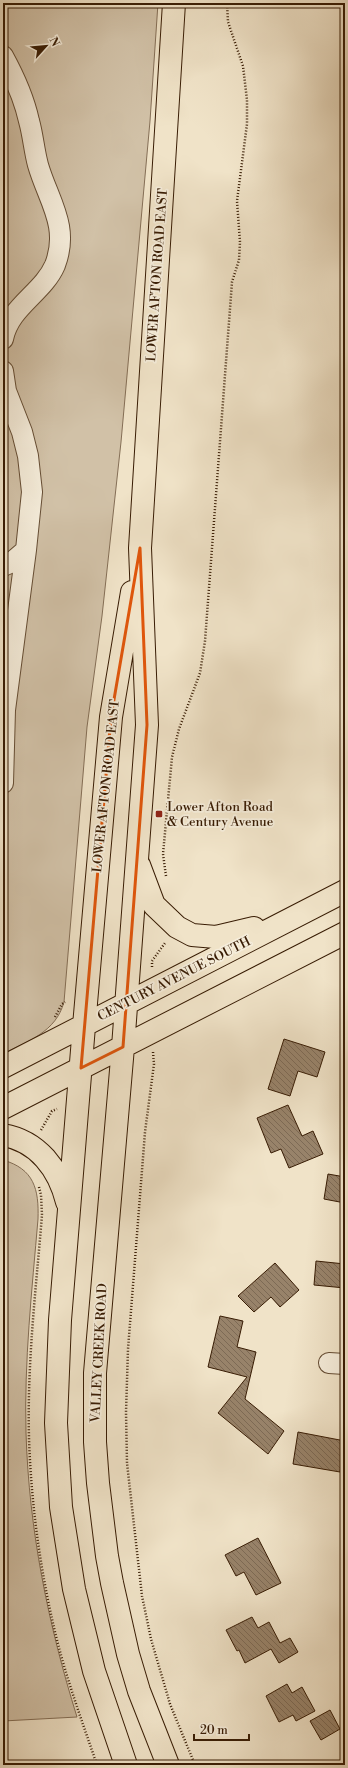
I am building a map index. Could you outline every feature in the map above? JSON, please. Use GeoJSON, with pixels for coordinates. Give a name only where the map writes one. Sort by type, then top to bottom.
{"type":"FeatureCollection","features":[{"type":"Feature","properties":{"kind":"main road","name":"LOWER AFTON ROAD EAST"},"geometry":{"type":"LineString","coordinates":[[126,1004],[147,725],[140,548],[174,3]]}},
{"type":"Feature","properties":{"kind":"main road","name":"LOWER AFTON ROAD EAST"},"geometry":{"type":"LineString","coordinates":[[84,1026],[111,717],[140,548]]}},
{"type":"Feature","properties":{"kind":"main road"},"geometry":{"type":"LineString","coordinates":[[137,857],[154,905],[177,927],[192,935],[216,937],[290,919]]}},
{"type":"Feature","properties":{"kind":"main road","name":"CENTURY AVENUE SOUTH"},"geometry":{"type":"LineString","coordinates":[[3,1067],[345,891]]}},
{"type":"Feature","properties":{"kind":"main road"},"geometry":{"type":"LineString","coordinates":[[3,1108],[123,1047],[154,1046],[345,933]]}},
{"type":"Feature","properties":{"kind":"main road","name":"VALLEY CREEK ROAD"},"geometry":{"type":"LineString","coordinates":[[126,1004],[98,1325],[95,1373],[96,1442],[107,1556],[119,1618],[139,1691],[168,1765]]}},
{"type":"Feature","properties":{"kind":"main road"},"geometry":{"type":"LineString","coordinates":[[84,1026],[59,1333],[56,1402],[57,1444],[61,1507],[70,1569],[83,1630],[102,1698],[126,1765]]}},
{"type":"Feature","properties":{"kind":"main road"},"geometry":{"type":"LineString","coordinates":[[3,1135],[18,1139],[32,1146],[45,1157],[56,1174],[66,1196],[69,1211]]}},
{"type":"Feature","properties":{"kind":"lane"},"geometry":{"type":"LineString","coordinates":[[3,56],[23,100],[39,168],[57,214],[59,248],[54,265],[44,281],[10,319],[3,339]]}},
{"type":"Feature","properties":{"kind":"lane"},"geometry":{"type":"LineString","coordinates":[[3,370],[6,391],[22,432],[28,456],[32,492],[5,710],[3,783]]}},
{"type":"Feature","properties":{"kind":"lane"},"geometry":{"type":"LineString","coordinates":[[3,566],[12,562],[26,550]]}},
{"type":"Feature","properties":{"kind":"path"},"geometry":{"type":"LineString","coordinates":[[166,878],[163,854],[172,757],[179,729],[200,673],[205,641],[232,282],[239,260],[240,248],[237,201],[247,124],[247,100],[242,66],[228,22],[227,3]]}},
{"type":"Feature","properties":{"kind":"path"},"geometry":{"type":"LineString","coordinates":[[152,990],[152,961],[177,927]]}},
{"type":"Feature","properties":{"kind":"path"},"geometry":{"type":"LineString","coordinates":[[146,1057],[154,1046]]}},
{"type":"Feature","properties":{"kind":"path"},"geometry":{"type":"LineString","coordinates":[[154,1046],[154,1064],[145,1132],[128,1349],[126,1412],[128,1464],[142,1596],[150,1633],[170,1704],[195,1765]]}},
{"type":"Feature","properties":{"kind":"path"},"geometry":{"type":"LineString","coordinates":[[32,1146],[52,1112],[78,1096]]}},
{"type":"Feature","properties":{"kind":"highlighted area"},"geometry":{"type":"Polygon","coordinates":[[[140,548],[147,725],[123,1047],[81,1068],[111,717],[140,548]]]}},
{"type":"Feature","properties":{"kind":"shaded area"},"geometry":{"type":"Polygon","coordinates":[[[3,3],[158,3],[150,121],[121,442],[102,616],[87,727],[64,1002],[55,1021],[48,1028],[31,1040],[3,1054],[3,3]]]}},
{"type":"Feature","properties":{"kind":"shaded area"},"geometry":{"type":"Polygon","coordinates":[[[3,1160],[22,1169],[28,1175],[36,1190],[38,1219],[26,1379],[28,1469],[36,1541],[49,1612],[57,1647],[77,1717],[3,1721],[3,1533],[6,1507],[3,1467],[3,1160]]]}},
{"type":"Feature","properties":{"kind":"building"},"geometry":{"type":"Polygon","coordinates":[[[284,1039],[325,1052],[317,1077],[298,1071],[290,1096],[268,1089],[284,1039]]]}},
{"type":"Feature","properties":{"kind":"building"},"geometry":{"type":"Polygon","coordinates":[[[288,1105],[302,1136],[313,1131],[323,1154],[289,1168],[281,1149],[271,1153],[257,1118],[288,1105]]]}},
{"type":"Feature","properties":{"kind":"building"},"geometry":{"type":"Polygon","coordinates":[[[328,1174],[345,1177],[345,1203],[324,1199],[328,1174]]]}},
{"type":"Feature","properties":{"kind":"building"},"geometry":{"type":"Polygon","coordinates":[[[316,1261],[345,1264],[345,1288],[314,1285],[316,1261]]]}},
{"type":"Feature","properties":{"kind":"building"},"geometry":{"type":"Polygon","coordinates":[[[275,1263],[299,1290],[280,1307],[271,1297],[254,1312],[238,1296],[275,1263]]]}},
{"type":"Feature","properties":{"kind":"building"},"geometry":{"type":"Polygon","coordinates":[[[220,1316],[243,1321],[237,1347],[256,1352],[245,1399],[284,1431],[268,1454],[218,1413],[247,1377],[208,1367],[220,1316]]]}},
{"type":"Feature","properties":{"kind":"building"},"geometry":{"type":"Polygon","coordinates":[[[298,1432],[345,1441],[340,1472],[293,1464],[298,1432]]]}},
{"type":"Feature","properties":{"kind":"building"},"geometry":{"type":"Polygon","coordinates":[[[258,1538],[281,1583],[256,1595],[244,1572],[236,1576],[225,1555],[258,1538]]]}},
{"type":"Feature","properties":{"kind":"building"},"geometry":{"type":"Polygon","coordinates":[[[252,1617],[258,1628],[269,1622],[280,1643],[290,1638],[298,1652],[279,1663],[271,1649],[245,1663],[239,1650],[237,1651],[226,1630],[252,1617]]]}},
{"type":"Feature","properties":{"kind":"building"},"geometry":{"type":"Polygon","coordinates":[[[287,1684],[292,1693],[302,1687],[315,1711],[296,1721],[293,1715],[279,1722],[266,1696],[287,1684]]]}},
{"type":"Feature","properties":{"kind":"building"},"geometry":{"type":"Polygon","coordinates":[[[330,1710],[340,1729],[321,1740],[310,1721],[330,1710]]]}},
{"type":"Feature","properties":{"kind":"place","name":"Lower Afton Road & Century Avenue"},"geometry":{"type":"Point","coordinates":[159,814]}}]}
